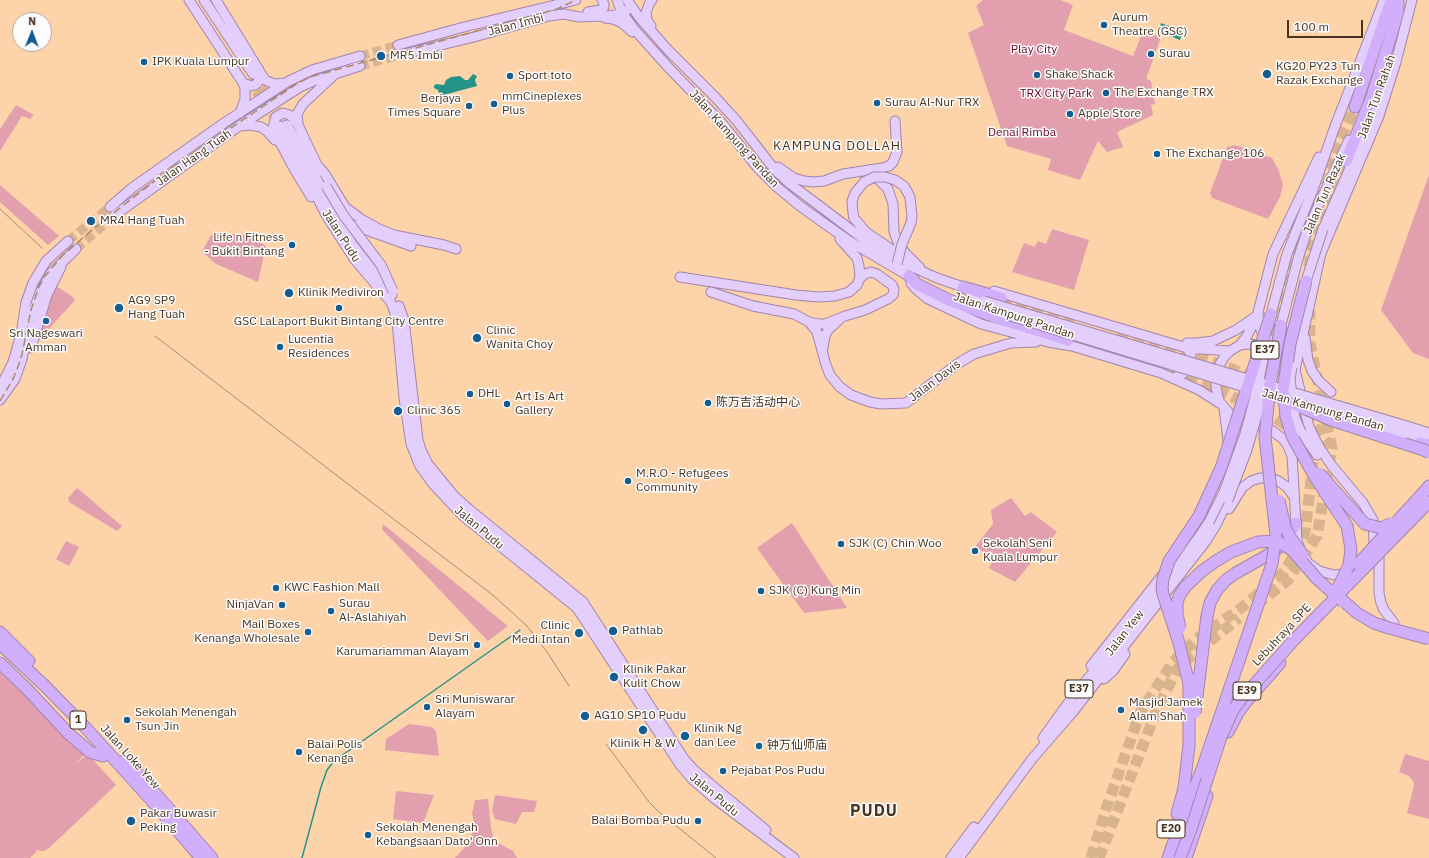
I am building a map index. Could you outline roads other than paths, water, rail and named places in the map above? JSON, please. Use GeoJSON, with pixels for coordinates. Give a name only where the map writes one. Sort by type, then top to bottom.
{"type":"FeatureCollection","features":[{"type":"Feature","properties":{"kind":"highway"},"geometry":{"type":"LineString","coordinates":[[1355,107],[1391,0]]}},
{"type":"Feature","properties":{"kind":"highway"},"geometry":{"type":"LineString","coordinates":[[1346,161],[1372,96],[1398,4]]}},
{"type":"Feature","properties":{"kind":"highway"},"geometry":{"type":"LineString","coordinates":[[909,276],[917,284],[949,300],[998,318],[1068,340]]}},
{"type":"Feature","properties":{"kind":"highway"},"geometry":{"type":"LineString","coordinates":[[1306,281],[1296,302],[1287,337],[1280,394],[1286,416],[1318,472],[1365,524],[1382,528],[1396,521],[1429,487]]}},
{"type":"Feature","properties":{"kind":"highway"},"geometry":{"type":"LineString","coordinates":[[1280,394],[1290,344],[1306,281]]}},
{"type":"Feature","properties":{"kind":"highway"},"geometry":{"type":"LineString","coordinates":[[963,287],[1002,298]]}},
{"type":"Feature","properties":{"kind":"highway"},"geometry":{"type":"LineString","coordinates":[[1189,684],[1179,643],[1163,594],[1163,579],[1169,561],[1199,516],[1219,473],[1271,314]]}},
{"type":"Feature","properties":{"kind":"highway"},"geometry":{"type":"LineString","coordinates":[[1281,326],[1264,387],[1271,434],[1272,457],[1285,527],[1297,548],[1343,602]]}},
{"type":"Feature","properties":{"kind":"highway"},"geometry":{"type":"LineString","coordinates":[[1264,387],[1287,337]]}},
{"type":"Feature","properties":{"kind":"highway"},"geometry":{"type":"LineString","coordinates":[[1280,394],[1332,420],[1424,450],[1429,453]]}},
{"type":"Feature","properties":{"kind":"highway"},"geometry":{"type":"LineString","coordinates":[[1201,772],[1272,564],[1276,535],[1274,507],[1266,452],[1267,414]]}},
{"type":"Feature","properties":{"kind":"highway"},"geometry":{"type":"LineString","coordinates":[[1334,414],[1429,445]]}},
{"type":"Feature","properties":{"kind":"highway"},"geometry":{"type":"LineString","coordinates":[[1297,434],[1305,460],[1347,526],[1351,549],[1349,565],[1327,610]]}},
{"type":"Feature","properties":{"kind":"highway"},"geometry":{"type":"LineString","coordinates":[[1293,641],[1340,585],[1429,487]]}},
{"type":"Feature","properties":{"kind":"highway","name":"Lebuhraya SPE"},"geometry":{"type":"LineString","coordinates":[[1180,858],[1221,737],[1233,710],[1293,641],[1429,500]]}},
{"type":"Feature","properties":{"kind":"highway","name":"Lebuhraya SPE"},"geometry":{"type":"LineString","coordinates":[[1186,858],[1197,830],[1225,738],[1238,713],[1327,610],[1429,508]]}},
{"type":"Feature","properties":{"kind":"highway"},"geometry":{"type":"LineString","coordinates":[[1189,745],[1210,603],[1217,590],[1226,580],[1275,551],[1286,539],[1296,523]]}},
{"type":"Feature","properties":{"kind":"highway"},"geometry":{"type":"LineString","coordinates":[[1189,745],[1190,665],[1176,614],[1177,603],[1179,596],[1191,581],[1216,561],[1231,552],[1258,542],[1276,542],[1284,545],[1293,552],[1317,579],[1357,613],[1389,628],[1429,639]]}},
{"type":"Feature","properties":{"kind":"highway"},"geometry":{"type":"LineString","coordinates":[[1201,772],[1209,760],[1228,721],[1256,683],[1327,610],[1367,564]]}},
{"type":"Feature","properties":{"kind":"highway"},"geometry":{"type":"LineString","coordinates":[[0,632],[66,696],[124,761],[145,788],[152,801]]}},
{"type":"Feature","properties":{"kind":"highway","name":"Jalan Loke Yew"},"geometry":{"type":"LineString","coordinates":[[0,644],[45,686],[85,727],[201,858]]}},
{"type":"Feature","properties":{"kind":"highway","name":"Jalan Loke Yew"},"geometry":{"type":"LineString","coordinates":[[0,653],[39,690],[103,756],[191,858]]}},
{"type":"Feature","properties":{"kind":"highway"},"geometry":{"type":"LineString","coordinates":[[0,663],[28,690],[68,733],[90,752],[103,756]]}},
{"type":"Feature","properties":{"kind":"highway","name":"E20"},"geometry":{"type":"LineString","coordinates":[[1161,858],[1178,811],[1184,788],[1189,745]]}},
{"type":"Feature","properties":{"kind":"highway"},"geometry":{"type":"LineString","coordinates":[[124,761],[134,768],[212,858]]}},
{"type":"Feature","properties":{"kind":"highway","name":"E20"},"geometry":{"type":"LineString","coordinates":[[1168,858],[1201,772]]}},
{"type":"Feature","properties":{"kind":"main road"},"geometry":{"type":"LineString","coordinates":[[189,0],[251,77],[278,84],[287,82],[312,70],[360,56]]}},
{"type":"Feature","properties":{"kind":"main road"},"geometry":{"type":"LineString","coordinates":[[193,0],[251,77]]}},
{"type":"Feature","properties":{"kind":"main road"},"geometry":{"type":"LineString","coordinates":[[206,0],[251,77]]}},
{"type":"Feature","properties":{"kind":"main road"},"geometry":{"type":"LineString","coordinates":[[214,0],[224,14],[251,77],[243,107],[239,115]]}},
{"type":"Feature","properties":{"kind":"main road","name":"Jalan Imbi"},"geometry":{"type":"LineString","coordinates":[[576,0],[464,27],[399,50],[474,37],[549,16],[564,14],[579,17],[615,15],[622,12],[629,4]]}},
{"type":"Feature","properties":{"kind":"main road"},"geometry":{"type":"LineString","coordinates":[[564,14],[601,10],[604,7],[602,0]]}},
{"type":"Feature","properties":{"kind":"main road","name":"Jalan Kampung Pandan"},"geometry":{"type":"LineString","coordinates":[[617,0],[622,12],[634,29],[721,122],[757,167],[777,187],[788,197],[849,241],[909,276],[952,295],[1007,315],[1280,394],[1334,414],[1406,430],[1429,433]]}},
{"type":"Feature","properties":{"kind":"main road"},"geometry":{"type":"LineString","coordinates":[[622,0],[622,12]]}},
{"type":"Feature","properties":{"kind":"main road"},"geometry":{"type":"LineString","coordinates":[[652,0],[646,13],[647,20],[665,47]]}},
{"type":"Feature","properties":{"kind":"main road","name":"Jalan Tun Razak"},"geometry":{"type":"LineString","coordinates":[[1264,387],[1271,314],[1287,254],[1314,187],[1334,129],[1384,0]]}},
{"type":"Feature","properties":{"kind":"main road","name":"Jalan Tun Rahah"},"geometry":{"type":"LineString","coordinates":[[1348,485],[1297,434],[1290,378],[1305,297],[1306,281],[1323,229],[1372,118],[1399,32],[1407,0]]}},
{"type":"Feature","properties":{"kind":"main road"},"geometry":{"type":"LineString","coordinates":[[1295,370],[1321,253],[1379,116],[1396,62],[1412,0]]}},
{"type":"Feature","properties":{"kind":"main road","name":"Jalan Kampung Pandan"},"geometry":{"type":"LineString","coordinates":[[629,4],[638,17],[665,47],[736,120],[762,156],[788,183],[874,247],[897,260],[937,278],[963,287],[984,300],[1406,430],[1429,440]]}},
{"type":"Feature","properties":{"kind":"main road","name":"Jalan Tun Razak"},"geometry":{"type":"LineString","coordinates":[[1281,326],[1305,237],[1354,129],[1372,85],[1398,4]]}},
{"type":"Feature","properties":{"kind":"main road"},"geometry":{"type":"LineString","coordinates":[[596,16],[613,19],[622,23],[636,36],[661,65],[668,67],[667,61],[649,40],[649,36],[653,36],[665,47]]}},
{"type":"Feature","properties":{"kind":"main road"},"geometry":{"type":"LineString","coordinates":[[298,125],[297,114],[303,104],[336,74],[360,66]]}},
{"type":"Feature","properties":{"kind":"main road","name":"Jalan Hang Tuah"},"geometry":{"type":"LineString","coordinates":[[287,82],[239,115],[224,123],[138,184],[113,211],[239,126],[300,87],[336,74]]}},
{"type":"Feature","properties":{"kind":"main road"},"geometry":{"type":"LineString","coordinates":[[289,160],[274,129],[276,117],[283,113],[290,115],[298,125],[326,186],[344,216],[381,265],[401,306],[404,320]]}},
{"type":"Feature","properties":{"kind":"main road"},"geometry":{"type":"LineString","coordinates":[[762,156],[794,178],[804,181],[824,181],[843,174],[882,168],[889,166],[896,156],[895,121]]}},
{"type":"Feature","properties":{"kind":"main road"},"geometry":{"type":"LineString","coordinates":[[239,126],[257,125],[272,136],[289,160],[332,232],[355,260]]}},
{"type":"Feature","properties":{"kind":"main road","name":"Jalan Pudu"},"geometry":{"type":"LineString","coordinates":[[794,858],[718,796],[684,759],[583,602],[455,497],[428,464],[418,440],[404,320],[395,299],[352,244],[305,155],[284,126],[326,215],[355,260],[390,301],[396,315],[404,398],[411,444],[420,466],[449,503],[482,532],[571,602],[582,613],[649,718],[683,769],[692,779],[718,796],[791,849],[800,858]]}},
{"type":"Feature","properties":{"kind":"main road"},"geometry":{"type":"LineString","coordinates":[[1334,129],[1296,202],[1273,254],[1257,313],[1247,336],[1240,345],[1224,357],[1218,368],[1216,374],[1216,392],[1219,400],[1230,414],[1239,420],[1268,428],[1282,438],[1287,444],[1292,456],[1297,540],[1300,552],[1308,563],[1319,571],[1334,575],[1349,574],[1358,571],[1367,564],[1429,500]]}},
{"type":"Feature","properties":{"kind":"main road"},"geometry":{"type":"LineString","coordinates":[[317,165],[325,174],[346,207],[361,219],[394,235],[444,245],[456,249]]}},
{"type":"Feature","properties":{"kind":"main road"},"geometry":{"type":"LineString","coordinates":[[843,174],[869,176],[878,179],[888,189],[892,204],[894,232],[899,245],[902,251],[920,268]]}},
{"type":"Feature","properties":{"kind":"main road"},"geometry":{"type":"LineString","coordinates":[[897,264],[902,244],[911,223],[912,210],[909,193],[904,186],[896,180],[885,177],[874,177],[864,182],[854,193],[852,201],[854,218],[866,232],[920,268],[937,278]]}},
{"type":"Feature","properties":{"kind":"main road"},"geometry":{"type":"LineString","coordinates":[[332,208],[346,223],[411,246]]}},
{"type":"Feature","properties":{"kind":"main road"},"geometry":{"type":"LineString","coordinates":[[680,276],[818,297],[835,296],[849,292],[857,285],[860,278],[857,258],[828,226]]}},
{"type":"Feature","properties":{"kind":"main road"},"geometry":{"type":"LineString","coordinates":[[0,388],[13,362],[21,334],[26,302],[33,283],[46,261],[68,240]]}},
{"type":"Feature","properties":{"kind":"main road"},"geometry":{"type":"LineString","coordinates":[[0,400],[15,379],[22,359],[30,320],[40,293],[52,273],[72,251],[52,284],[42,306],[31,348],[19,378],[0,406]]}},
{"type":"Feature","properties":{"kind":"main road"},"geometry":{"type":"LineString","coordinates":[[711,292],[753,306],[794,314],[809,322],[825,324],[865,310],[888,299],[892,295],[894,289],[892,285],[877,274],[871,272],[860,278]]}},
{"type":"Feature","properties":{"kind":"main road"},"geometry":{"type":"LineString","coordinates":[[909,276],[915,288],[928,298],[981,324],[1079,349],[1161,373],[1199,390],[1223,406],[1228,428],[1228,453],[1226,468],[1218,487],[1181,552],[1090,668],[1074,695]]}},
{"type":"Feature","properties":{"kind":"main road"},"geometry":{"type":"LineString","coordinates":[[963,287],[988,290],[1008,295],[1188,348],[1230,351]]}},
{"type":"Feature","properties":{"kind":"main road"},"geometry":{"type":"LineString","coordinates":[[1257,313],[1262,333],[1268,339],[1284,344],[1292,342],[1305,328]]}},
{"type":"Feature","properties":{"kind":"main road"},"geometry":{"type":"LineString","coordinates":[[1168,343],[1196,343],[1213,340],[1236,330],[1257,313]]}},
{"type":"Feature","properties":{"kind":"main road"},"geometry":{"type":"LineString","coordinates":[[822,351],[825,336],[828,330],[845,316]]}},
{"type":"Feature","properties":{"kind":"main road","name":"Jalan Davis"},"geometry":{"type":"LineString","coordinates":[[809,322],[817,332],[830,375],[840,387],[851,395],[870,402],[887,404],[906,403],[957,364],[974,354],[1011,343],[1048,342]]}},
{"type":"Feature","properties":{"kind":"main road"},"geometry":{"type":"LineString","coordinates":[[1305,328],[1308,360],[1312,371],[1319,381],[1331,392]]}},
{"type":"Feature","properties":{"kind":"main road"},"geometry":{"type":"LineString","coordinates":[[1240,345],[1255,344],[1269,347],[1285,356],[1295,370],[1309,427],[1319,447],[1332,466],[1363,503],[1372,520],[1374,543],[1373,552],[1367,564]]}},
{"type":"Feature","properties":{"kind":"main road"},"geometry":{"type":"LineString","coordinates":[[1174,378],[1184,373],[1190,363],[1191,354],[1188,348]]}},
{"type":"Feature","properties":{"kind":"main road","name":"Jalan Yew"},"geometry":{"type":"LineString","coordinates":[[951,858],[1074,695],[1118,643],[1199,538],[1224,492],[1264,387]]}},
{"type":"Feature","properties":{"kind":"main road","name":"Jalan Yew"},"geometry":{"type":"LineString","coordinates":[[959,858],[1032,759],[1072,713],[1206,541],[1216,525],[1228,500],[1247,450],[1264,387]]}},
{"type":"Feature","properties":{"kind":"main road"},"geometry":{"type":"LineString","coordinates":[[1072,713],[1113,671],[1213,537],[1242,488],[1251,481],[1260,478],[1272,478],[1288,487],[1294,498]]}},
{"type":"Feature","properties":{"kind":"main road"},"geometry":{"type":"LineString","coordinates":[[1379,551],[1379,593],[1381,603],[1384,610],[1394,623]]}},
{"type":"Feature","properties":{"kind":"water"},"geometry":{"type":"Polygon","coordinates":[[[1161,23],[1183,32],[1180,40],[1158,31],[1161,23]]]}},
{"type":"Feature","properties":{"kind":"water"},"geometry":{"type":"Polygon","coordinates":[[[473,74],[477,76],[475,80],[477,86],[440,96],[438,90],[434,88],[436,84],[444,85],[446,80],[451,77],[460,76],[465,80],[468,80],[473,74]]]}},
{"type":"Feature","properties":{"kind":"waterway"},"geometry":{"type":"LineString","coordinates":[[302,858],[321,787],[327,770],[334,761],[520,630]]}},
{"type":"Feature","properties":{"kind":"tunnel"},"geometry":{"type":"LineString","coordinates":[[360,56],[398,45]]}},
{"type":"Feature","properties":{"kind":"tunnel"},"geometry":{"type":"LineString","coordinates":[[360,66],[400,55]]}},
{"type":"Feature","properties":{"kind":"tunnel"},"geometry":{"type":"LineString","coordinates":[[254,76],[287,125]]}},
{"type":"Feature","properties":{"kind":"tunnel"},"geometry":{"type":"LineString","coordinates":[[248,80],[279,124]]}},
{"type":"Feature","properties":{"kind":"tunnel"},"geometry":{"type":"LineString","coordinates":[[1313,198],[1355,107]]}},
{"type":"Feature","properties":{"kind":"tunnel"},"geometry":{"type":"LineString","coordinates":[[1309,267],[1313,235],[1326,202],[1346,161]]}},
{"type":"Feature","properties":{"kind":"tunnel"},"geometry":{"type":"LineString","coordinates":[[68,241],[110,207]]}},
{"type":"Feature","properties":{"kind":"tunnel"},"geometry":{"type":"LineString","coordinates":[[76,249],[115,215]]}},
{"type":"Feature","properties":{"kind":"tunnel"},"geometry":{"type":"LineString","coordinates":[[1287,380],[1271,341],[1297,237]]}},
{"type":"Feature","properties":{"kind":"tunnel"},"geometry":{"type":"LineString","coordinates":[[1001,298],[1080,321]]}},
{"type":"Feature","properties":{"kind":"tunnel"},"geometry":{"type":"LineString","coordinates":[[1256,605],[1288,580],[1317,536],[1332,448],[1310,344],[1310,310]]}},
{"type":"Feature","properties":{"kind":"tunnel"},"geometry":{"type":"LineString","coordinates":[[1118,332],[1230,368],[1247,376]]}},
{"type":"Feature","properties":{"kind":"tunnel"},"geometry":{"type":"LineString","coordinates":[[1155,368],[1205,383],[1274,417],[1295,432]]}},
{"type":"Feature","properties":{"kind":"tunnel"},"geometry":{"type":"LineString","coordinates":[[1303,415],[1309,420],[1330,446]]}},
{"type":"Feature","properties":{"kind":"tunnel"},"geometry":{"type":"LineString","coordinates":[[1091,858],[1107,806],[1141,711],[1173,662],[1195,640],[1240,609],[1284,572],[1296,552],[1305,533],[1314,444]]}},
{"type":"Feature","properties":{"kind":"tunnel"},"geometry":{"type":"LineString","coordinates":[[1099,858],[1156,712],[1177,669],[1239,618]]}},
{"type":"Feature","properties":{"kind":"tram line"},"geometry":{"type":"LineString","coordinates":[[0,209],[42,248]]}},
{"type":"Feature","properties":{"kind":"tram line"},"geometry":{"type":"LineString","coordinates":[[155,336],[494,596],[527,626],[547,652],[569,686]]}},
{"type":"Feature","properties":{"kind":"tram line"},"geometry":{"type":"LineString","coordinates":[[606,744],[649,802],[659,812],[716,858]]}},
{"type":"Feature","properties":{"kind":"railway"},"geometry":{"type":"LineString","coordinates":[[0,401],[13,379],[19,364],[31,310],[39,287],[45,276],[63,255],[93,229],[174,166],[298,83],[310,77],[557,9],[576,0]]}},
{"type":"Feature","properties":{"kind":"place","name":"Aurum Theatre (GSC)"},"geometry":{"type":"Point","coordinates":[1104,25]}},
{"type":"Feature","properties":{"kind":"place","name":"Surau"},"geometry":{"type":"Point","coordinates":[1151,54]}},
{"type":"Feature","properties":{"kind":"place","name":"MR5 Imbi"},"geometry":{"type":"Point","coordinates":[381,56]}},
{"type":"Feature","properties":{"kind":"place","name":"IPK Kuala Lumpur"},"geometry":{"type":"Point","coordinates":[144,62]}},
{"type":"Feature","properties":{"kind":"place","name":"KG20 PY23 Tun Razak Exchange"},"geometry":{"type":"Point","coordinates":[1267,74]}},
{"type":"Feature","properties":{"kind":"place","name":"Shake Shack"},"geometry":{"type":"Point","coordinates":[1037,75]}},
{"type":"Feature","properties":{"kind":"place","name":"Sport toto"},"geometry":{"type":"Point","coordinates":[510,76]}},
{"type":"Feature","properties":{"kind":"place","name":"The Exchange TRX"},"geometry":{"type":"Point","coordinates":[1106,93]}},
{"type":"Feature","properties":{"kind":"place","name":"Surau Al-Nur TRX"},"geometry":{"type":"Point","coordinates":[877,103]}},
{"type":"Feature","properties":{"kind":"place","name":"mmCineplexes Plus"},"geometry":{"type":"Point","coordinates":[494,104]}},
{"type":"Feature","properties":{"kind":"place","name":"Berjaya Times Square"},"geometry":{"type":"Point","coordinates":[469,106]}},
{"type":"Feature","properties":{"kind":"place","name":"Apple Store"},"geometry":{"type":"Point","coordinates":[1070,114]}},
{"type":"Feature","properties":{"kind":"place","name":"The Exchange 106"},"geometry":{"type":"Point","coordinates":[1157,154]}},
{"type":"Feature","properties":{"kind":"place","name":"MR4 Hang Tuah"},"geometry":{"type":"Point","coordinates":[91,221]}},
{"type":"Feature","properties":{"kind":"place","name":"Life n Fitness - Bukit Bintang"},"geometry":{"type":"Point","coordinates":[292,245]}},
{"type":"Feature","properties":{"kind":"place","name":"Klinik Mediviron"},"geometry":{"type":"Point","coordinates":[289,293]}},
{"type":"Feature","properties":{"kind":"place","name":"AG9 SP9 Hang Tuah"},"geometry":{"type":"Point","coordinates":[119,308]}},
{"type":"Feature","properties":{"kind":"place","name":"GSC LaLaport Bukit Bintang City Centre"},"geometry":{"type":"Point","coordinates":[339,308]}},
{"type":"Feature","properties":{"kind":"place","name":"Sri Nageswari Amman"},"geometry":{"type":"Point","coordinates":[46,321]}},
{"type":"Feature","properties":{"kind":"place","name":"Clinic Wanita Choy"},"geometry":{"type":"Point","coordinates":[477,338]}},
{"type":"Feature","properties":{"kind":"place","name":"Lucentia Residences"},"geometry":{"type":"Point","coordinates":[280,347]}},
{"type":"Feature","properties":{"kind":"place","name":"DHL"},"geometry":{"type":"Point","coordinates":[470,394]}},
{"type":"Feature","properties":{"kind":"place","name":"陈万吉活动中心"},"geometry":{"type":"Point","coordinates":[708,403]}},
{"type":"Feature","properties":{"kind":"place","name":"Art Is Art Gallery"},"geometry":{"type":"Point","coordinates":[507,404]}},
{"type":"Feature","properties":{"kind":"place","name":"Clinic 365"},"geometry":{"type":"Point","coordinates":[398,411]}},
{"type":"Feature","properties":{"kind":"place","name":"M.R.O - Refugees Community"},"geometry":{"type":"Point","coordinates":[628,481]}},
{"type":"Feature","properties":{"kind":"place","name":"SJK (C) Chin Woo"},"geometry":{"type":"Point","coordinates":[841,544]}},
{"type":"Feature","properties":{"kind":"place","name":"Sekolah Seni Kuala Lumpur"},"geometry":{"type":"Point","coordinates":[975,551]}},
{"type":"Feature","properties":{"kind":"place","name":"KWC Fashion Mall"},"geometry":{"type":"Point","coordinates":[276,588]}},
{"type":"Feature","properties":{"kind":"place","name":"SJK (C) Kung Min"},"geometry":{"type":"Point","coordinates":[761,591]}},
{"type":"Feature","properties":{"kind":"place","name":"NinjaVan"},"geometry":{"type":"Point","coordinates":[282,605]}},
{"type":"Feature","properties":{"kind":"place","name":"Surau Al-Aslahiyah"},"geometry":{"type":"Point","coordinates":[331,611]}},
{"type":"Feature","properties":{"kind":"place","name":"Pathlab"},"geometry":{"type":"Point","coordinates":[613,631]}},
{"type":"Feature","properties":{"kind":"place","name":"Mail Boxes Kenanga Wholesale"},"geometry":{"type":"Point","coordinates":[308,632]}},
{"type":"Feature","properties":{"kind":"place","name":"Clinic Medi Intan"},"geometry":{"type":"Point","coordinates":[579,633]}},
{"type":"Feature","properties":{"kind":"place","name":"Devi Sri Karumariamman Alayam"},"geometry":{"type":"Point","coordinates":[477,645]}},
{"type":"Feature","properties":{"kind":"place","name":"Klinik Pakar Kulit Chow"},"geometry":{"type":"Point","coordinates":[614,677]}},
{"type":"Feature","properties":{"kind":"place","name":"Sri Muniswarar Alayam"},"geometry":{"type":"Point","coordinates":[427,707]}},
{"type":"Feature","properties":{"kind":"place","name":"Masjid Jamek Alam Shah"},"geometry":{"type":"Point","coordinates":[1121,710]}},
{"type":"Feature","properties":{"kind":"place","name":"AG10 SP10 Pudu"},"geometry":{"type":"Point","coordinates":[585,716]}},
{"type":"Feature","properties":{"kind":"place","name":"Sekolah Menengah Tsun Jin"},"geometry":{"type":"Point","coordinates":[127,720]}},
{"type":"Feature","properties":{"kind":"place","name":"Klinik H & W"},"geometry":{"type":"Point","coordinates":[643,730]}},
{"type":"Feature","properties":{"kind":"place","name":"Klinik Ng dan Lee"},"geometry":{"type":"Point","coordinates":[685,736]}},
{"type":"Feature","properties":{"kind":"place","name":"钟万仙师庙"},"geometry":{"type":"Point","coordinates":[759,746]}},
{"type":"Feature","properties":{"kind":"place","name":"Balai Polis Kenanga"},"geometry":{"type":"Point","coordinates":[299,752]}},
{"type":"Feature","properties":{"kind":"place","name":"Pejabat Pos Pudu"},"geometry":{"type":"Point","coordinates":[723,771]}},
{"type":"Feature","properties":{"kind":"place","name":"Pakar Buwasir Peking"},"geometry":{"type":"Point","coordinates":[131,821]}},
{"type":"Feature","properties":{"kind":"place","name":"Balai Bomba Pudu"},"geometry":{"type":"Point","coordinates":[698,821]}},
{"type":"Feature","properties":{"kind":"place","name":"Sekolah Menengah Kebangsaan Dato' Onn"},"geometry":{"type":"Point","coordinates":[368,835]}},
{"type":"Feature","properties":{"kind":"district","name":"KAMPUNG DOLLAH"},"geometry":{"type":"Point","coordinates":[837,146]}},
{"type":"Feature","properties":{"kind":"district","name":"PUDU"},"geometry":{"type":"Point","coordinates":[874,811]}},
{"type":"Feature","properties":{"kind":"park label","name":"Play City"},"geometry":{"type":"Point","coordinates":[1034,50]}},
{"type":"Feature","properties":{"kind":"park label","name":"TRX City Park"},"geometry":{"type":"Point","coordinates":[1056,94]}},
{"type":"Feature","properties":{"kind":"park label","name":"Denai Rimba"},"geometry":{"type":"Point","coordinates":[1022,133]}}]}
